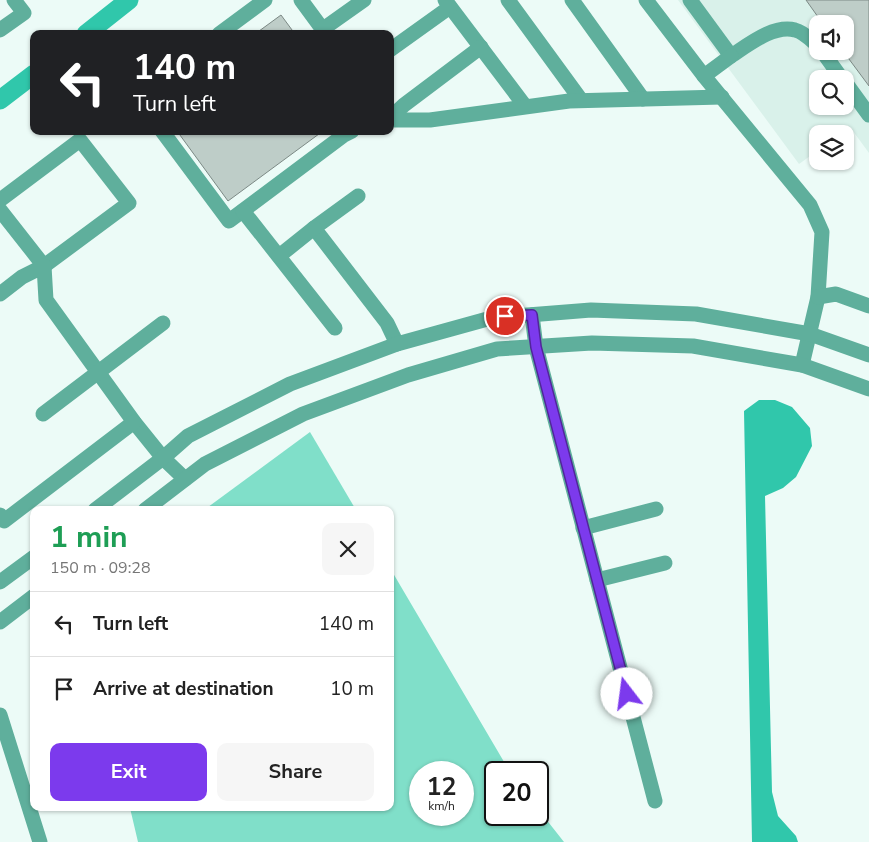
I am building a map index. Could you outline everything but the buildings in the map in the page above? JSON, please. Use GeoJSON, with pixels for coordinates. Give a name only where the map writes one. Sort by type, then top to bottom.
{"type":"FeatureCollection","features":[{"type":"Feature","properties":{"kind":"street"},"geometry":{"type":"LineString","coordinates":[[0,30],[24,13],[14,0]]}},
{"type":"Feature","properties":{"kind":"street"},"geometry":{"type":"LineString","coordinates":[[224,30],[265,0]]}},
{"type":"Feature","properties":{"kind":"street"},"geometry":{"type":"LineString","coordinates":[[301,0],[323,30]]}},
{"type":"Feature","properties":{"kind":"street"},"geometry":{"type":"LineString","coordinates":[[326,30],[364,0]]}},
{"type":"Feature","properties":{"kind":"street"},"geometry":{"type":"LineString","coordinates":[[508,0],[581,100]]}},
{"type":"Feature","properties":{"kind":"street"},"geometry":{"type":"LineString","coordinates":[[572,0],[643,100]]}},
{"type":"Feature","properties":{"kind":"street"},"geometry":{"type":"LineString","coordinates":[[646,0],[704,76],[810,205],[822,232],[818,298],[802,365]]}},
{"type":"Feature","properties":{"kind":"street"},"geometry":{"type":"LineString","coordinates":[[690,0],[731,56]]}},
{"type":"Feature","properties":{"kind":"street"},"geometry":{"type":"LineString","coordinates":[[394,47],[448,3],[525,106]]}},
{"type":"Feature","properties":{"kind":"street"},"geometry":{"type":"LineString","coordinates":[[704,76],[765,34],[783,30],[796,30],[809,38]]}},
{"type":"Feature","properties":{"kind":"street"},"geometry":{"type":"LineString","coordinates":[[394,115],[404,105],[481,47]]}},
{"type":"Feature","properties":{"kind":"street"},"geometry":{"type":"LineString","coordinates":[[854,94],[869,115]]}},
{"type":"Feature","properties":{"kind":"street"},"geometry":{"type":"LineString","coordinates":[[394,119],[430,120],[581,100],[722,97]]}},
{"type":"Feature","properties":{"kind":"street"},"geometry":{"type":"LineString","coordinates":[[165,135],[229,221],[344,135]]}},
{"type":"Feature","properties":{"kind":"street"},"geometry":{"type":"LineString","coordinates":[[0,200],[80,140],[129,203],[44,266],[22,277],[0,294]]}},
{"type":"Feature","properties":{"kind":"street"},"geometry":{"type":"LineString","coordinates":[[279,256],[358,196]]}},
{"type":"Feature","properties":{"kind":"street"},"geometry":{"type":"LineString","coordinates":[[0,210],[44,266],[46,300],[134,422],[163,458],[185,479]]}},
{"type":"Feature","properties":{"kind":"street"},"geometry":{"type":"LineString","coordinates":[[243,211],[335,328]]}},
{"type":"Feature","properties":{"kind":"street"},"geometry":{"type":"LineString","coordinates":[[314,228],[387,323],[397,344]]}},
{"type":"Feature","properties":{"kind":"street"},"geometry":{"type":"LineString","coordinates":[[818,298],[836,294],[869,306]]}},
{"type":"Feature","properties":{"kind":"street"},"geometry":{"type":"LineString","coordinates":[[100,506],[163,458],[188,436],[290,384],[397,344],[491,318],[591,310],[696,314],[810,334],[869,355]]}},
{"type":"Feature","properties":{"kind":"street"},"geometry":{"type":"LineString","coordinates":[[532,315],[536,347],[655,801]]}},
{"type":"Feature","properties":{"kind":"street"},"geometry":{"type":"LineString","coordinates":[[43,414],[163,323]]}},
{"type":"Feature","properties":{"kind":"street"},"geometry":{"type":"LineString","coordinates":[[150,506],[205,464],[303,414],[408,374],[497,349],[592,343],[693,346],[802,365],[869,389]]}},
{"type":"Feature","properties":{"kind":"street"},"geometry":{"type":"LineString","coordinates":[[0,515],[4,521],[134,422]]}},
{"type":"Feature","properties":{"kind":"street"},"geometry":{"type":"LineString","coordinates":[[583,528],[656,509]]}},
{"type":"Feature","properties":{"kind":"street"},"geometry":{"type":"LineString","coordinates":[[0,582],[30,559]]}},
{"type":"Feature","properties":{"kind":"street"},"geometry":{"type":"LineString","coordinates":[[597,580],[665,563]]}},
{"type":"Feature","properties":{"kind":"street"},"geometry":{"type":"LineString","coordinates":[[0,622],[30,599]]}},
{"type":"Feature","properties":{"kind":"street"},"geometry":{"type":"LineString","coordinates":[[0,715],[30,810]]}},
{"type":"Feature","properties":{"kind":"street"},"geometry":{"type":"LineString","coordinates":[[30,811],[40,842]]}},
{"type":"Feature","properties":{"kind":"shaded area"},"geometry":{"type":"Polygon","coordinates":[[[678,0],[869,0],[869,153],[854,132],[854,125],[809,125],[809,157],[799,164],[678,0]]]}},
{"type":"Feature","properties":{"kind":"shaded area"},"geometry":{"type":"Polygon","coordinates":[[[759,400],[775,400],[792,407],[810,428],[812,446],[796,477],[783,488],[765,496],[772,792],[778,816],[796,836],[798,842],[752,842],[744,411],[759,400]]]}},
{"type":"Feature","properties":{"kind":"shaded area"},"geometry":{"type":"Polygon","coordinates":[[[310,432],[354,506],[209,506],[310,432]]]}},
{"type":"Feature","properties":{"kind":"shaded area"},"geometry":{"type":"Polygon","coordinates":[[[394,575],[504,761],[484,761],[484,826],[549,826],[549,823],[564,842],[138,842],[131,811],[394,811],[394,575]]]}},
{"type":"Feature","properties":{"kind":"waterway"},"geometry":{"type":"LineString","coordinates":[[91,30],[129,0]]}},
{"type":"Feature","properties":{"kind":"waterway"},"geometry":{"type":"LineString","coordinates":[[0,100],[30,77]]}},
{"type":"Feature","properties":{"kind":"route"},"geometry":{"type":"LineString","coordinates":[[505,316],[532,315],[536,347],[627,694]]}}]}
